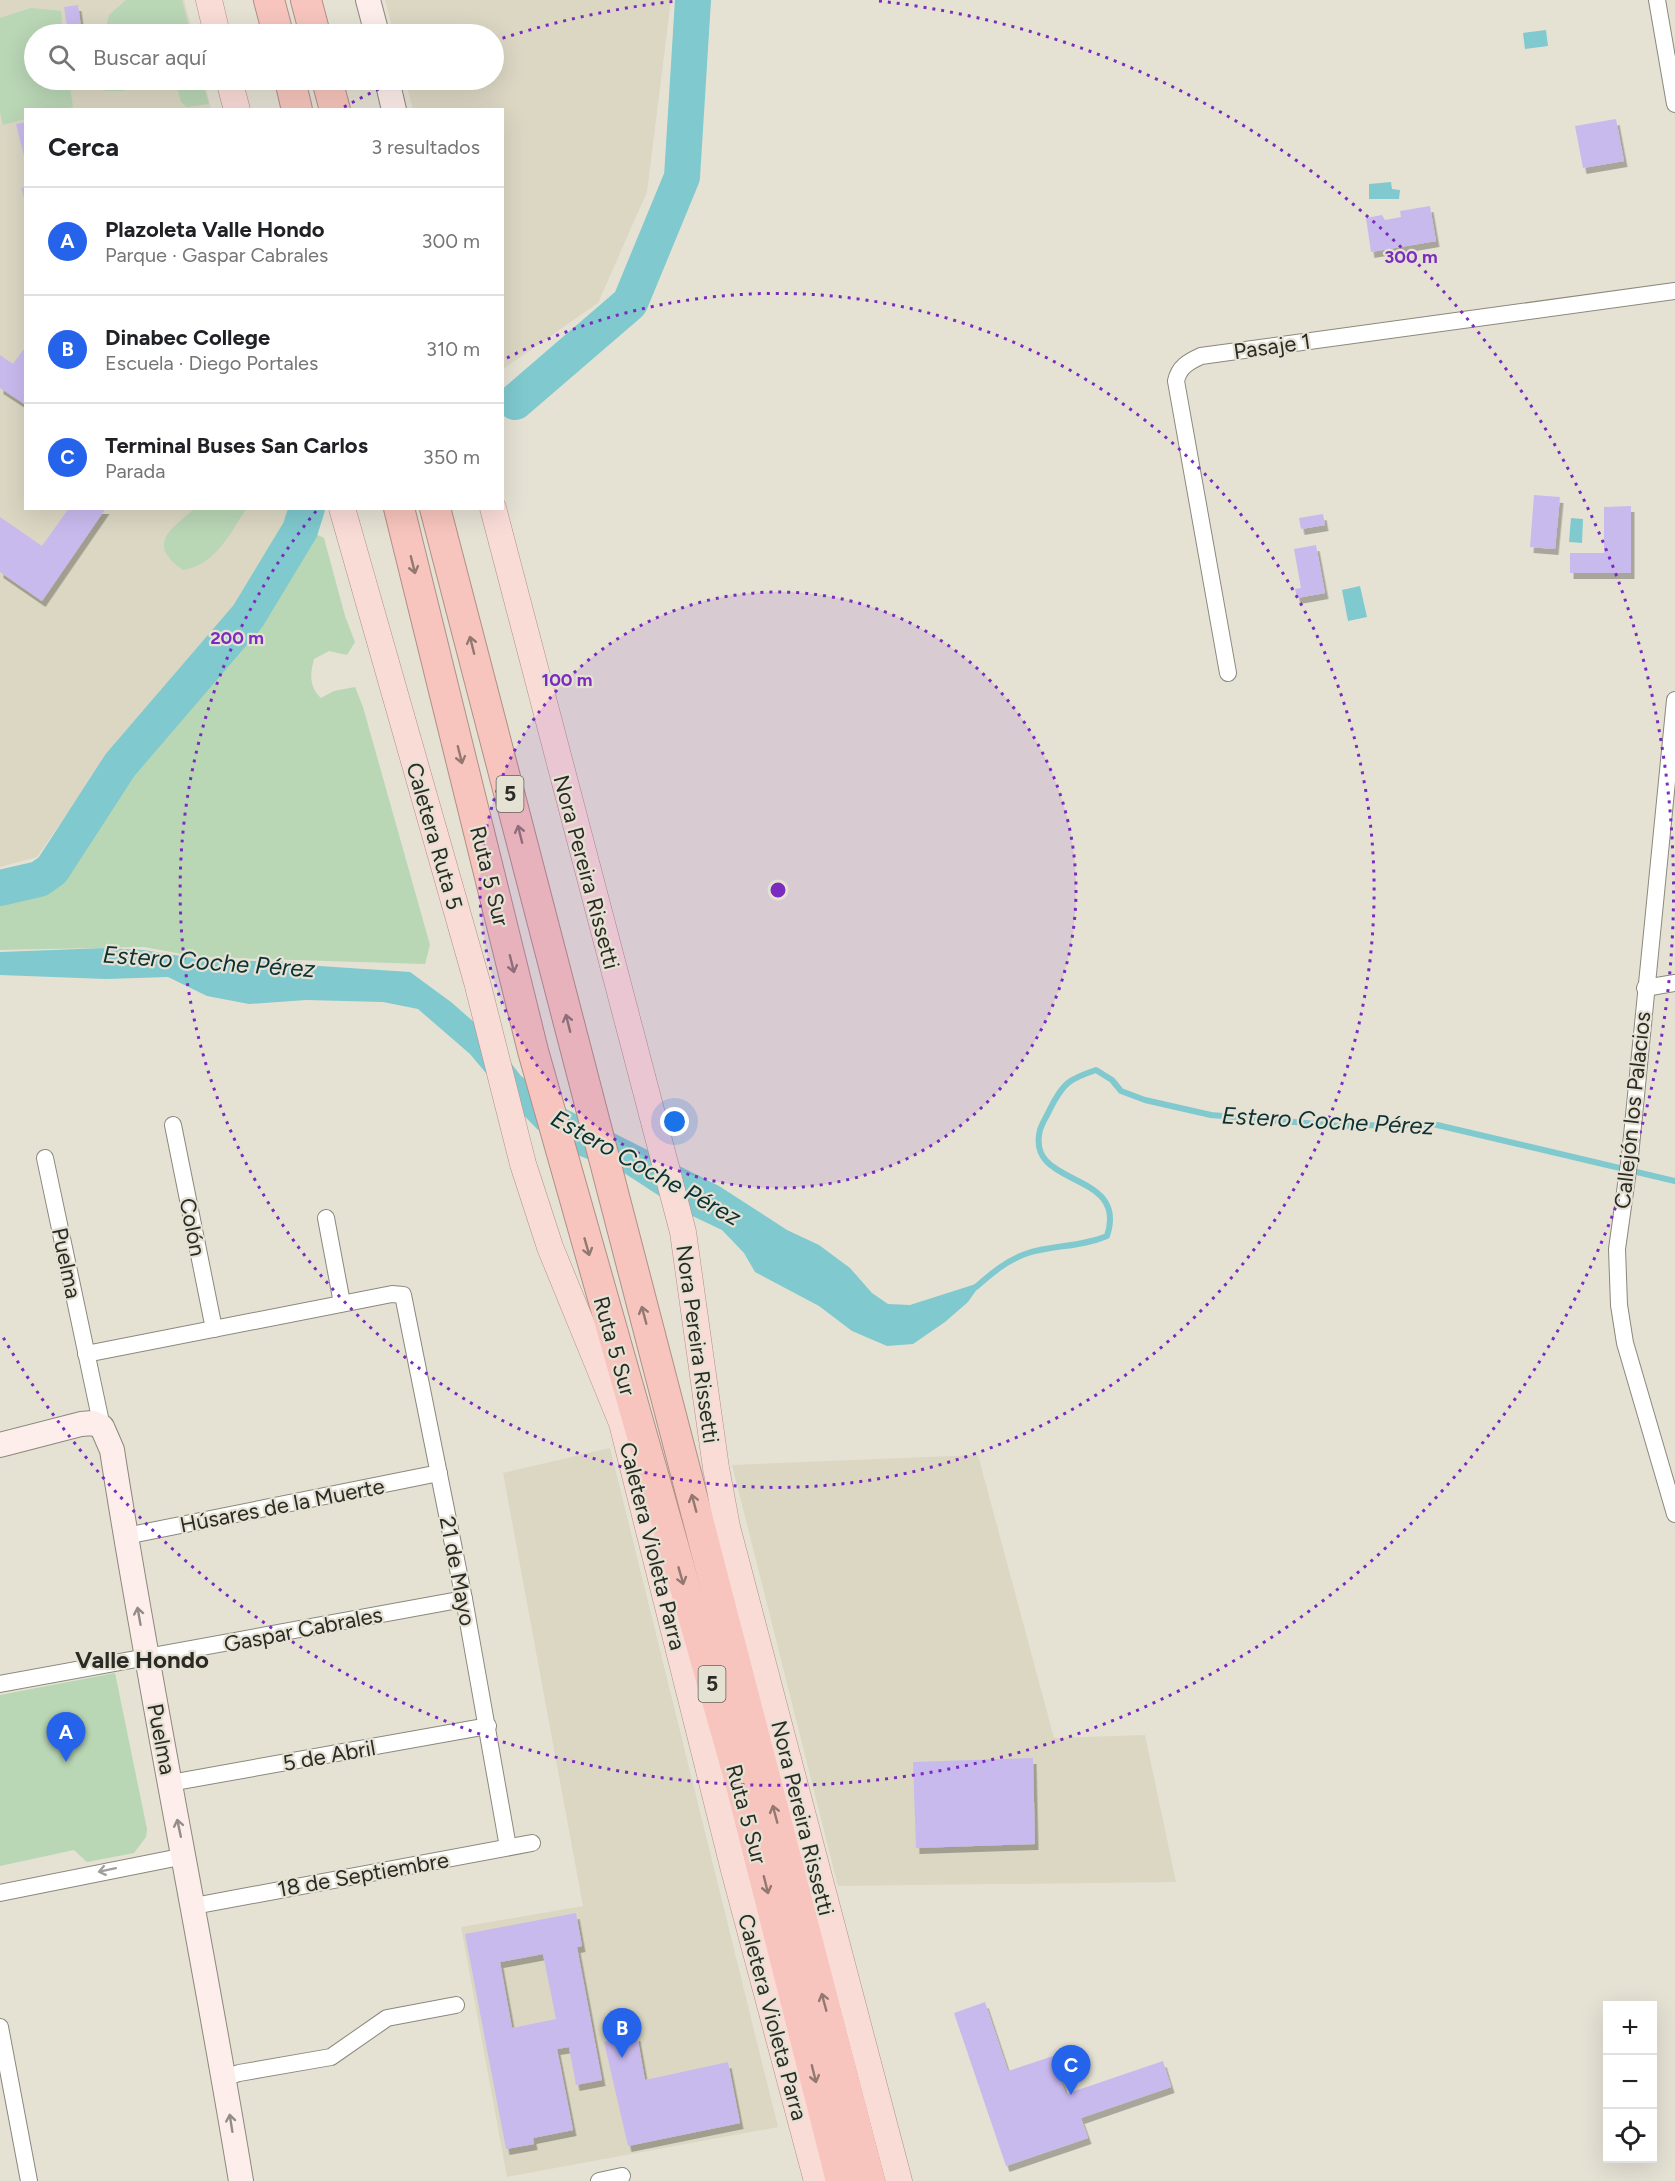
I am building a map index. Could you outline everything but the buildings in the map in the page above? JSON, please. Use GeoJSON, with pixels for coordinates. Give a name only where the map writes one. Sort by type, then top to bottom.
{"type":"FeatureCollection","features":[{"type":"Feature","properties":{"kind":"highway"},"geometry":{"type":"LineString","coordinates":[[269,0],[275,24]]}},
{"type":"Feature","properties":{"kind":"highway"},"geometry":{"type":"LineString","coordinates":[[306,0],[312,24]]}},
{"type":"Feature","properties":{"kind":"highway"},"geometry":{"type":"LineString","coordinates":[[292,90],[297,108]]}},
{"type":"Feature","properties":{"kind":"highway"},"geometry":{"type":"LineString","coordinates":[[330,90],[334,108]]}},
{"type":"Feature","properties":{"kind":"highway","name":"Ruta 5 Sur"},"geometry":{"type":"LineString","coordinates":[[399,510],[533,1051],[741,1785],[841,2181]]}},
{"type":"Feature","properties":{"kind":"highway","name":"Ruta 5 Sur"},"geometry":{"type":"LineString","coordinates":[[436,510],[870,2181]]}},
{"type":"Feature","properties":{"kind":"main road"},"geometry":{"type":"LineString","coordinates":[[208,0],[215,24]]}},
{"type":"Feature","properties":{"kind":"main road"},"geometry":{"type":"LineString","coordinates":[[232,90],[236,108]]}},
{"type":"Feature","properties":{"kind":"main road","name":"Caletera Ruta 5"},"geometry":{"type":"LineString","coordinates":[[343,510],[477,982],[523,1164]]}},
{"type":"Feature","properties":{"kind":"main road","name":"Nora Pereira Rissetti"},"geometry":{"type":"LineString","coordinates":[[494,510],[637,1064],[683,1232],[714,1457],[727,1527],[899,2181]]}},
{"type":"Feature","properties":{"kind":"main road","name":"Caletera Violeta Parra"},"geometry":{"type":"LineString","coordinates":[[523,1164],[550,1247],[622,1423],[730,1857],[817,2181]]}},
{"type":"Feature","properties":{"kind":"street"},"geometry":{"type":"LineString","coordinates":[[368,0],[374,24]]}},
{"type":"Feature","properties":{"kind":"street"},"geometry":{"type":"LineString","coordinates":[[1657,0],[1675,104]]}},
{"type":"Feature","properties":{"kind":"street"},"geometry":{"type":"LineString","coordinates":[[389,90],[394,108]]}},
{"type":"Feature","properties":{"kind":"street","name":"Pasaje 1"},"geometry":{"type":"LineString","coordinates":[[1228,673],[1176,381],[1178,372],[1187,363],[1201,356],[1675,291]]}},
{"type":"Feature","properties":{"kind":"street","name":"Callejón los Palacios"},"geometry":{"type":"LineString","coordinates":[[1675,700],[1630,1156],[1623,1191],[1617,1249],[1619,1305],[1624,1333],[1675,1514]]}},
{"type":"Feature","properties":{"kind":"street"},"geometry":{"type":"LineString","coordinates":[[1645,988],[1675,982]]}},
{"type":"Feature","properties":{"kind":"street","name":"Colón"},"geometry":{"type":"LineString","coordinates":[[173,1125],[214,1329]]}},
{"type":"Feature","properties":{"kind":"street","name":"Puelma"},"geometry":{"type":"LineString","coordinates":[[45,1158],[102,1427],[112,1450],[147,1659],[185,1856],[241,2181]]}},
{"type":"Feature","properties":{"kind":"street"},"geometry":{"type":"LineString","coordinates":[[86,1354],[342,1304],[326,1218]]}},
{"type":"Feature","properties":{"kind":"street","name":"21 de Mayo"},"geometry":{"type":"LineString","coordinates":[[342,1304],[392,1294],[403,1295],[464,1599],[508,1847]]}},
{"type":"Feature","properties":{"kind":"street"},"geometry":{"type":"LineString","coordinates":[[0,1445],[81,1424],[93,1423],[102,1427]]}},
{"type":"Feature","properties":{"kind":"street","name":"Húsares de la Muerte"},"geometry":{"type":"LineString","coordinates":[[126,1536],[439,1473]]}},
{"type":"Feature","properties":{"kind":"street","name":"Gaspar Cabrales"},"geometry":{"type":"LineString","coordinates":[[0,1684],[147,1659],[464,1599]]}},
{"type":"Feature","properties":{"kind":"street","name":"5 de Abril"},"geometry":{"type":"LineString","coordinates":[[170,1783],[488,1726]]}},
{"type":"Feature","properties":{"kind":"street","name":"18 de Septiembre"},"geometry":{"type":"LineString","coordinates":[[194,1906],[532,1843]]}},
{"type":"Feature","properties":{"kind":"street"},"geometry":{"type":"LineString","coordinates":[[0,1893],[185,1856]]}},
{"type":"Feature","properties":{"kind":"street"},"geometry":{"type":"LineString","coordinates":[[224,2078],[239,2073],[331,2057],[387,2018],[456,2005]]}},
{"type":"Feature","properties":{"kind":"street"},"geometry":{"type":"LineString","coordinates":[[0,2027],[29,2181]]}},
{"type":"Feature","properties":{"kind":"street"},"geometry":{"type":"LineString","coordinates":[[599,2181],[622,2176]]}},
{"type":"Feature","properties":{"kind":"shaded area"},"geometry":{"type":"Polygon","coordinates":[[[0,0],[184,0],[190,24],[24,24],[24,90],[206,90],[211,108],[24,108],[24,510],[289,510],[290,516],[235,612],[103,761],[37,857],[0,867],[0,0]]]}},
{"type":"Feature","properties":{"kind":"shaded area"},"geometry":{"type":"Polygon","coordinates":[[[385,0],[671,0],[647,192],[598,303],[504,368],[504,108],[413,108],[408,90],[504,90],[504,24],[391,24],[385,0]]]}},
{"type":"Feature","properties":{"kind":"shaded area"},"geometry":{"type":"Polygon","coordinates":[[[610,1448],[778,2127],[507,2177],[461,1927],[583,1906],[503,1473],[610,1448]]]}},
{"type":"Feature","properties":{"kind":"shaded area"},"geometry":{"type":"Polygon","coordinates":[[[978,1455],[1054,1738],[1145,1735],[1176,1882],[838,1886],[732,1465],[978,1455]]]}},
{"type":"Feature","properties":{"kind":"green space"},"geometry":{"type":"Polygon","coordinates":[[[126,0],[182,0],[188,24],[107,24],[109,15],[126,0]]]}},
{"type":"Feature","properties":{"kind":"green space"},"geometry":{"type":"Polygon","coordinates":[[[31,8],[61,11],[62,24],[24,24],[24,90],[70,90],[73,107],[24,108],[24,119],[3,125],[0,112],[0,18],[31,8]]]}},
{"type":"Feature","properties":{"kind":"green space"},"geometry":{"type":"Polygon","coordinates":[[[178,90],[205,90],[209,104],[187,107],[181,102],[178,90]]]}},
{"type":"Feature","properties":{"kind":"green space"},"geometry":{"type":"Polygon","coordinates":[[[193,510],[245,510],[213,555],[194,567],[183,570],[172,561],[164,545],[170,531],[193,510]]]}},
{"type":"Feature","properties":{"kind":"green space"},"geometry":{"type":"Polygon","coordinates":[[[314,533],[324,538],[345,616],[355,642],[347,655],[329,651],[314,659],[312,685],[321,698],[334,691],[355,687],[363,707],[430,945],[425,964],[198,957],[144,947],[0,950],[0,900],[50,888],[67,872],[134,770],[261,624],[314,533]]]}},
{"type":"Feature","properties":{"kind":"green space"},"geometry":{"type":"Polygon","coordinates":[[[115,1673],[147,1829],[146,1837],[134,1853],[87,1862],[74,1850],[0,1866],[0,1695],[115,1673]]]}},
{"type":"Feature","properties":{"kind":"water"},"geometry":{"type":"Polygon","coordinates":[[[1546,30],[1548,46],[1525,49],[1523,33],[1546,30]]]}},
{"type":"Feature","properties":{"kind":"water"},"geometry":{"type":"Polygon","coordinates":[[[1391,182],[1392,189],[1400,190],[1399,199],[1369,199],[1369,184],[1391,182]]]}},
{"type":"Feature","properties":{"kind":"water"},"geometry":{"type":"Polygon","coordinates":[[[1571,518],[1583,519],[1582,543],[1569,542],[1571,518]]]}},
{"type":"Feature","properties":{"kind":"water"},"geometry":{"type":"Polygon","coordinates":[[[1360,586],[1367,617],[1348,621],[1342,590],[1360,586]]]}},
{"type":"Feature","properties":{"kind":"water"},"geometry":{"type":"Polygon","coordinates":[[[52,850],[61,856],[58,869],[32,886],[0,895],[0,881],[36,867],[52,850]]]}},
{"type":"Feature","properties":{"kind":"water"},"geometry":{"type":"Polygon","coordinates":[[[105,951],[143,953],[205,963],[289,964],[410,972],[451,1002],[491,1037],[521,1076],[566,1109],[719,1186],[787,1230],[819,1245],[850,1268],[872,1293],[888,1304],[910,1305],[982,1282],[968,1302],[945,1322],[913,1344],[887,1346],[852,1331],[819,1306],[755,1272],[744,1253],[722,1230],[684,1212],[621,1171],[577,1155],[537,1129],[505,1096],[470,1054],[418,1009],[383,1002],[306,1000],[249,1004],[207,996],[168,977],[106,979],[0,975],[0,955],[105,951]]]}},
{"type":"Feature","properties":{"kind":"waterway"},"geometry":{"type":"LineString","coordinates":[[515,402],[630,303],[682,177],[693,0]]}},
{"type":"Feature","properties":{"kind":"waterway"},"geometry":{"type":"LineString","coordinates":[[0,888],[39,879],[52,870],[120,765],[248,616],[300,530],[306,510]]}},
{"type":"Feature","properties":{"kind":"waterway","name":"Estero Coche Pérez"},"geometry":{"type":"LineString","coordinates":[[0,955],[105,951],[143,953],[205,963],[296,965]]}},
{"type":"Feature","properties":{"kind":"waterway","name":"Estero Coche Pérez"},"geometry":{"type":"LineString","coordinates":[[976,1287],[1000,1267],[1020,1256],[1038,1250],[1097,1240],[1107,1236],[1110,1215],[1104,1199],[1092,1189],[1060,1172],[1047,1162],[1039,1149],[1041,1127],[1059,1093],[1073,1079],[1096,1070],[1112,1080],[1121,1091],[1145,1100],[1211,1115],[1341,1126],[1433,1124],[1675,1181]]}},
{"type":"Feature","properties":{"kind":"place","name":"Plazoleta Valle Hondo"},"geometry":{"type":"Point","coordinates":[66,1762]}},
{"type":"Feature","properties":{"kind":"place","name":"Dinabec College"},"geometry":{"type":"Point","coordinates":[622,2058]}},
{"type":"Feature","properties":{"kind":"place","name":"Terminal Buses San Carlos"},"geometry":{"type":"Point","coordinates":[1071,2095]}},
{"type":"Feature","properties":{"kind":"district","name":"Valle Hondo"},"geometry":{"type":"Point","coordinates":[142,1660]}}]}
